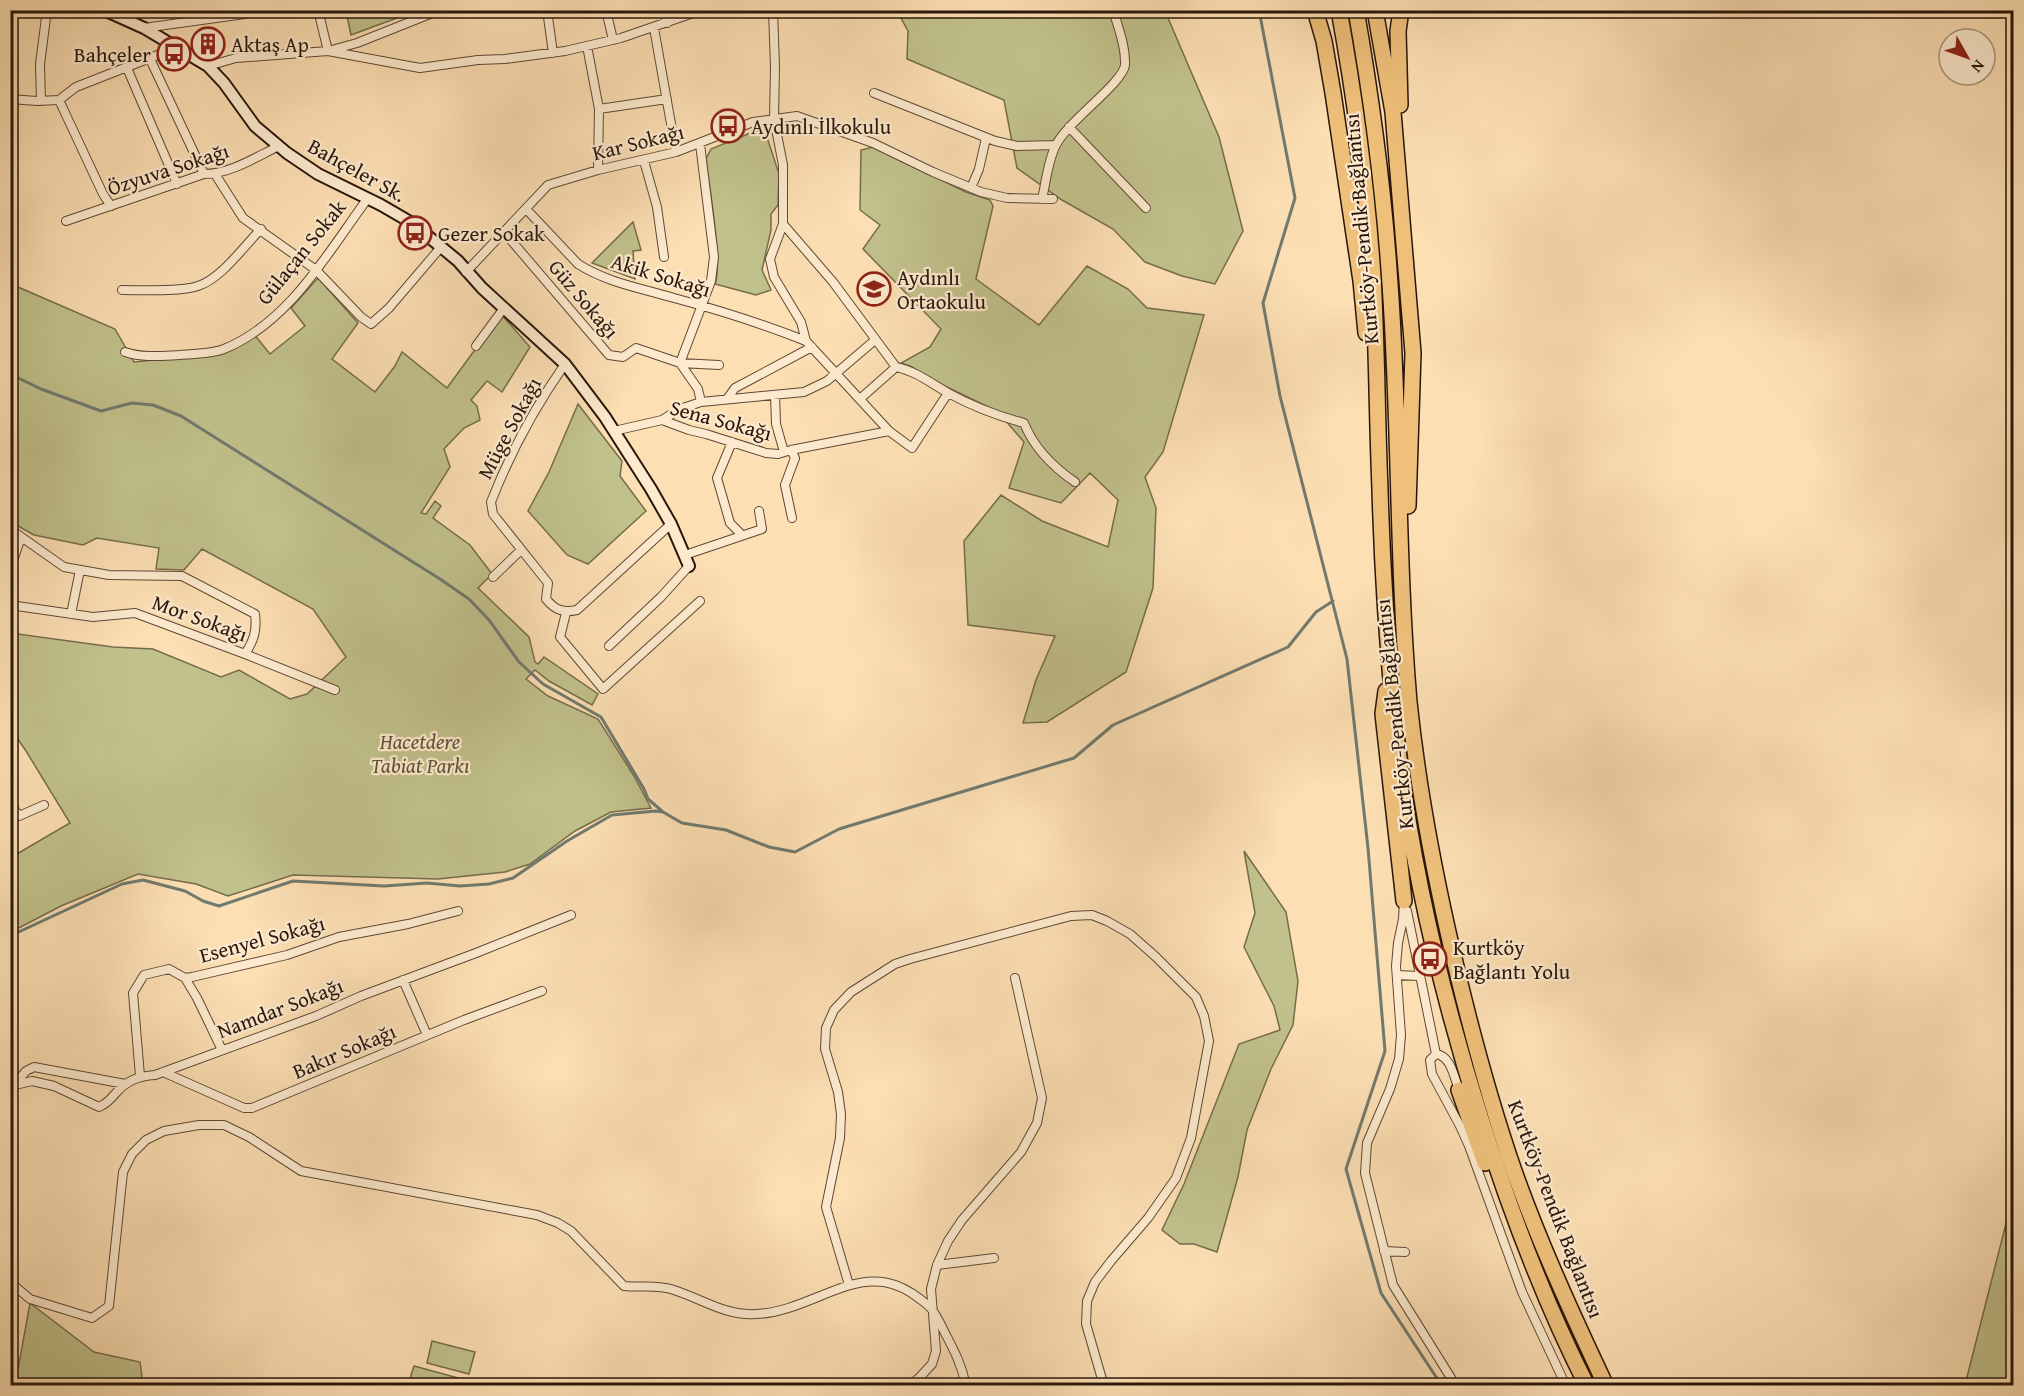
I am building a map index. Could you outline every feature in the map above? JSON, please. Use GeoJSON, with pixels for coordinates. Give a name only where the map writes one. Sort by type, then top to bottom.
{"type":"FeatureCollection","features":[{"type":"Feature","properties":{"kind":"highway"},"geometry":{"type":"LineString","coordinates":[[1317,10],[1324,41],[1361,281],[1365,325],[1378,398]]}},
{"type":"Feature","properties":{"kind":"highway","name":"Kurtköy-Pendik Bağlantısı"},"geometry":{"type":"LineString","coordinates":[[1339,10],[1356,114],[1373,276],[1383,572],[1390,667],[1403,787],[1417,869],[1458,1046],[1502,1186],[1563,1339],[1587,1386]]}},
{"type":"Feature","properties":{"kind":"highway","name":"Kurtköy-Pendik Bağlantısı"},"geometry":{"type":"LineString","coordinates":[[1356,10],[1380,167],[1390,285],[1401,587],[1410,704],[1434,868],[1462,994],[1515,1172],[1549,1259],[1606,1386]]}},
{"type":"Feature","properties":{"kind":"highway"},"geometry":{"type":"LineString","coordinates":[[1375,10],[1393,112],[1413,353],[1410,464],[1401,587]]}},
{"type":"Feature","properties":{"kind":"highway"},"geometry":{"type":"LineString","coordinates":[[1400,192],[1398,31],[1401,10]]}},
{"type":"Feature","properties":{"kind":"highway"},"geometry":{"type":"LineString","coordinates":[[1390,667],[1383,714],[1404,901]]}},
{"type":"Feature","properties":{"kind":"highway"},"geometry":{"type":"LineString","coordinates":[[1459,1090],[1524,1268],[1556,1344],[1579,1386]]}},
{"type":"Feature","properties":{"kind":"street"},"geometry":{"type":"LineString","coordinates":[[41,101],[40,64],[47,10]]}},
{"type":"Feature","properties":{"kind":"street"},"geometry":{"type":"LineString","coordinates":[[144,28],[273,10]]}},
{"type":"Feature","properties":{"kind":"street"},"geometry":{"type":"LineString","coordinates":[[318,10],[328,51]]}},
{"type":"Feature","properties":{"kind":"street"},"geometry":{"type":"LineString","coordinates":[[208,66],[236,58],[328,51],[357,43],[440,10]]}},
{"type":"Feature","properties":{"kind":"street"},"geometry":{"type":"LineString","coordinates":[[547,10],[553,53]]}},
{"type":"Feature","properties":{"kind":"street"},"geometry":{"type":"LineString","coordinates":[[606,10],[613,40]]}},
{"type":"Feature","properties":{"kind":"street"},"geometry":{"type":"LineString","coordinates":[[663,10],[667,23]]}},
{"type":"Feature","properties":{"kind":"street"},"geometry":{"type":"LineString","coordinates":[[328,51],[420,68],[553,53],[613,40],[702,10]]}},
{"type":"Feature","properties":{"kind":"street"},"geometry":{"type":"LineString","coordinates":[[1042,199],[1056,145],[1084,110],[1116,81],[1125,66],[1123,45],[1113,10]]}},
{"type":"Feature","properties":{"kind":"street","name":"Bahçeler Sk."},"geometry":{"type":"LineString","coordinates":[[105,11],[144,28],[208,66],[224,83],[255,126],[279,146],[318,174],[368,198],[412,223],[458,261],[466,272],[565,364],[614,431],[651,489],[671,524],[689,566]]}},
{"type":"Feature","properties":{"kind":"street"},"geometry":{"type":"LineString","coordinates":[[776,11],[774,119],[783,165],[783,224],[770,259],[774,277],[801,322],[809,344],[889,431],[912,448],[948,393]]}},
{"type":"Feature","properties":{"kind":"street"},"geometry":{"type":"LineString","coordinates":[[654,28],[676,152]]}},
{"type":"Feature","properties":{"kind":"street"},"geometry":{"type":"LineString","coordinates":[[587,46],[599,110],[598,170]]}},
{"type":"Feature","properties":{"kind":"street"},"geometry":{"type":"LineString","coordinates":[[10,99],[59,100],[76,87],[178,47]]}},
{"type":"Feature","properties":{"kind":"street"},"geometry":{"type":"LineString","coordinates":[[150,59],[204,174]]}},
{"type":"Feature","properties":{"kind":"street"},"geometry":{"type":"LineString","coordinates":[[127,68],[177,184]]}},
{"type":"Feature","properties":{"kind":"street"},"geometry":{"type":"LineString","coordinates":[[874,93],[986,138],[1017,146],[1056,145]]}},
{"type":"Feature","properties":{"kind":"street"},"geometry":{"type":"LineString","coordinates":[[599,110],[667,99]]}},
{"type":"Feature","properties":{"kind":"street"},"geometry":{"type":"LineString","coordinates":[[59,100],[103,194],[111,206]]}},
{"type":"Feature","properties":{"kind":"street","name":"Kar Sokağı"},"geometry":{"type":"LineString","coordinates":[[466,272],[527,210],[548,185],[598,170],[676,152],[753,122],[797,116],[873,143],[981,192],[1007,198],[1053,199]]}},
{"type":"Feature","properties":{"kind":"street"},"geometry":{"type":"LineString","coordinates":[[1069,127],[1146,208]]}},
{"type":"Feature","properties":{"kind":"street"},"geometry":{"type":"LineString","coordinates":[[971,188],[979,170],[986,138]]}},
{"type":"Feature","properties":{"kind":"street"},"geometry":{"type":"LineString","coordinates":[[700,144],[714,257],[711,281],[680,363],[698,389],[701,402]]}},
{"type":"Feature","properties":{"kind":"street","name":"Özyuva Sokağı"},"geometry":{"type":"LineString","coordinates":[[66,221],[204,174],[215,174],[241,165],[279,146]]}},
{"type":"Feature","properties":{"kind":"street"},"geometry":{"type":"LineString","coordinates":[[644,160],[657,207],[664,257]]}},
{"type":"Feature","properties":{"kind":"street"},"geometry":{"type":"LineString","coordinates":[[215,174],[243,218],[316,270],[361,317],[371,324],[389,308],[441,247]]}},
{"type":"Feature","properties":{"kind":"street","name":"Gülaçan Sokak"},"geometry":{"type":"LineString","coordinates":[[125,352],[139,357],[223,350],[255,331],[287,305],[316,270],[368,198]]}},
{"type":"Feature","properties":{"kind":"street","name":"Akik Sokağı"},"geometry":{"type":"LineString","coordinates":[[527,210],[578,264],[589,271],[623,285],[769,327],[809,344]]}},
{"type":"Feature","properties":{"kind":"street"},"geometry":{"type":"LineString","coordinates":[[783,224],[833,282],[896,366],[912,370],[948,393],[996,416],[1024,423],[1029,436],[1056,469],[1076,482]]}},
{"type":"Feature","properties":{"kind":"street"},"geometry":{"type":"LineString","coordinates":[[122,290],[162,290],[198,286],[216,276],[261,229]]}},
{"type":"Feature","properties":{"kind":"street","name":"Güz Sokağı"},"geometry":{"type":"LineString","coordinates":[[504,232],[609,355],[622,357],[636,348],[680,363],[719,365]]}},
{"type":"Feature","properties":{"kind":"street"},"geometry":{"type":"LineString","coordinates":[[476,346],[504,308]]}},
{"type":"Feature","properties":{"kind":"street"},"geometry":{"type":"LineString","coordinates":[[662,420],[701,402],[804,392],[827,381],[875,340]]}},
{"type":"Feature","properties":{"kind":"street"},"geometry":{"type":"LineString","coordinates":[[727,399],[735,388],[809,344]]}},
{"type":"Feature","properties":{"kind":"street","name":"Müge Sokağı"},"geometry":{"type":"LineString","coordinates":[[565,364],[528,423],[491,502],[493,514],[548,583],[546,599],[553,608],[566,613]]}},
{"type":"Feature","properties":{"kind":"street"},"geometry":{"type":"LineString","coordinates":[[861,398],[896,366]]}},
{"type":"Feature","properties":{"kind":"street"},"geometry":{"type":"LineString","coordinates":[[776,395],[776,424],[788,451],[795,458],[784,485],[792,518]]}},
{"type":"Feature","properties":{"kind":"street","name":"Sena Sokağı"},"geometry":{"type":"LineString","coordinates":[[614,431],[662,420],[766,453],[778,454],[889,431]]}},
{"type":"Feature","properties":{"kind":"street"},"geometry":{"type":"LineString","coordinates":[[732,442],[717,478],[730,523],[742,535]]}},
{"type":"Feature","properties":{"kind":"street"},"geometry":{"type":"LineString","coordinates":[[685,555],[762,529],[759,511]]}},
{"type":"Feature","properties":{"kind":"street"},"geometry":{"type":"LineString","coordinates":[[671,524],[577,610],[566,613],[560,637],[603,689],[700,601]]}},
{"type":"Feature","properties":{"kind":"street"},"geometry":{"type":"LineString","coordinates":[[10,529],[64,567],[110,576],[182,576],[255,614],[257,627],[254,641],[245,654]]}},
{"type":"Feature","properties":{"kind":"street"},"geometry":{"type":"LineString","coordinates":[[10,570],[21,537]]}},
{"type":"Feature","properties":{"kind":"street"},"geometry":{"type":"LineString","coordinates":[[493,577],[521,550]]}},
{"type":"Feature","properties":{"kind":"street"},"geometry":{"type":"LineString","coordinates":[[609,646],[661,597],[689,566]]}},
{"type":"Feature","properties":{"kind":"street"},"geometry":{"type":"LineString","coordinates":[[71,614],[80,570]]}},
{"type":"Feature","properties":{"kind":"street","name":"Mor Sokağı"},"geometry":{"type":"LineString","coordinates":[[10,605],[93,616],[135,613],[335,690]]}},
{"type":"Feature","properties":{"kind":"street"},"geometry":{"type":"LineString","coordinates":[[10,802],[19,816],[44,805]]}},
{"type":"Feature","properties":{"kind":"street"},"geometry":{"type":"LineString","coordinates":[[1404,901],[1398,943],[1397,975],[1401,1035],[1399,1059],[1390,1089],[1367,1143],[1365,1173],[1393,1285],[1456,1386]]}},
{"type":"Feature","properties":{"kind":"street"},"geometry":{"type":"LineString","coordinates":[[1404,901],[1436,1054]]}},
{"type":"Feature","properties":{"kind":"street","name":"Esenyel Sokağı"},"geometry":{"type":"LineString","coordinates":[[140,1076],[133,993],[144,975],[169,969],[184,978],[287,955],[339,937],[408,924],[458,911]]}},
{"type":"Feature","properties":{"kind":"street","name":"Namdar Sokağı"},"geometry":{"type":"LineString","coordinates":[[13,1088],[32,1081],[54,1086],[99,1107],[105,1105],[126,1084],[140,1076],[163,1072],[316,1016],[361,996],[571,915]]}},
{"type":"Feature","properties":{"kind":"street"},"geometry":{"type":"LineString","coordinates":[[849,1285],[826,1207],[840,1138],[841,1114],[838,1092],[825,1049],[826,1028],[834,1010],[851,992],[895,964],[1071,916],[1092,915],[1130,934],[1196,997],[1204,1016],[1209,1041],[1191,1138],[1176,1178],[1153,1212],[1095,1282],[1087,1301],[1086,1324],[1104,1386]]}},
{"type":"Feature","properties":{"kind":"street"},"geometry":{"type":"LineString","coordinates":[[1397,975],[1418,976]]}},
{"type":"Feature","properties":{"kind":"street"},"geometry":{"type":"LineString","coordinates":[[184,978],[197,998],[222,1050]]}},
{"type":"Feature","properties":{"kind":"street"},"geometry":{"type":"LineString","coordinates":[[909,1386],[932,1364],[936,1351],[931,1289],[937,1265],[948,1241],[962,1220],[1021,1152],[1037,1123],[1042,1098],[1015,978]]}},
{"type":"Feature","properties":{"kind":"street"},"geometry":{"type":"LineString","coordinates":[[403,980],[427,1035]]}},
{"type":"Feature","properties":{"kind":"street","name":"Bakır Sokağı"},"geometry":{"type":"LineString","coordinates":[[163,1072],[212,1092],[234,1104],[252,1108],[427,1035],[542,992]]}},
{"type":"Feature","properties":{"kind":"street"},"geometry":{"type":"LineString","coordinates":[[1436,1054],[1447,1060],[1459,1090]]}},
{"type":"Feature","properties":{"kind":"street"},"geometry":{"type":"LineString","coordinates":[[1436,1054],[1430,1060],[1432,1074],[1461,1126],[1522,1292],[1566,1386]]}},
{"type":"Feature","properties":{"kind":"street"},"geometry":{"type":"LineString","coordinates":[[13,1088],[26,1071],[34,1067],[126,1084]]}},
{"type":"Feature","properties":{"kind":"street"},"geometry":{"type":"LineString","coordinates":[[10,1282],[30,1299],[92,1318],[109,1306],[123,1172],[132,1154],[146,1140],[164,1131],[199,1125],[224,1125],[249,1137],[301,1171],[537,1215],[558,1222],[571,1231],[624,1286],[639,1288],[654,1285],[675,1290],[714,1307],[738,1314],[759,1314],[783,1309],[849,1285],[873,1280],[892,1282],[910,1291],[932,1309],[962,1365],[966,1386]]}},
{"type":"Feature","properties":{"kind":"street"},"geometry":{"type":"LineString","coordinates":[[1384,1251],[1404,1252]]}},
{"type":"Feature","properties":{"kind":"street"},"geometry":{"type":"LineString","coordinates":[[937,1265],[993,1258]]}},
{"type":"Feature","properties":{"kind":"green space"},"geometry":{"type":"Polygon","coordinates":[[[346,11],[396,11],[397,18],[351,35],[346,11]]]}},
{"type":"Feature","properties":{"kind":"green space"},"geometry":{"type":"Polygon","coordinates":[[[897,11],[1165,11],[1219,137],[1243,231],[1215,284],[1182,276],[1145,262],[1113,229],[1062,200],[1017,168],[1004,100],[907,59],[908,31],[897,11]]]}},
{"type":"Feature","properties":{"kind":"green space"},"geometry":{"type":"Polygon","coordinates":[[[755,131],[766,134],[779,174],[778,205],[771,214],[771,230],[762,270],[771,290],[756,295],[715,284],[716,242],[706,159],[711,149],[755,131]]]}},
{"type":"Feature","properties":{"kind":"green space"},"geometry":{"type":"Polygon","coordinates":[[[873,147],[966,192],[990,200],[993,206],[976,279],[1039,325],[1087,266],[1128,289],[1147,308],[1204,315],[1163,452],[1145,477],[1156,508],[1153,588],[1126,672],[1047,722],[1023,723],[1036,680],[1055,636],[968,625],[964,541],[1001,495],[1042,521],[1108,547],[1118,500],[1090,473],[1061,503],[1009,488],[1024,442],[997,411],[901,363],[930,347],[941,329],[863,249],[880,225],[860,210],[861,150],[873,147]]]}},
{"type":"Feature","properties":{"kind":"green space"},"geometry":{"type":"Polygon","coordinates":[[[633,222],[641,250],[633,251],[635,279],[592,263],[633,222]]]}},
{"type":"Feature","properties":{"kind":"green space","name":"Hacetdere Tabiat Parkı"},"geometry":{"type":"Polygon","coordinates":[[[318,278],[358,323],[332,359],[375,392],[395,366],[402,352],[447,388],[501,314],[530,347],[502,392],[487,381],[471,400],[477,406],[480,420],[464,428],[444,449],[450,467],[421,513],[426,514],[435,501],[441,506],[433,518],[470,545],[492,574],[478,588],[529,637],[535,662],[538,664],[544,657],[598,694],[592,705],[549,681],[535,670],[526,679],[548,696],[598,719],[651,808],[611,812],[575,831],[530,864],[505,872],[438,879],[293,875],[228,896],[196,884],[138,874],[61,906],[11,932],[10,858],[70,823],[11,729],[11,633],[113,647],[153,649],[221,677],[239,670],[290,699],[307,694],[346,657],[313,609],[202,549],[184,570],[156,569],[159,548],[97,538],[83,545],[34,535],[11,522],[11,284],[115,329],[134,362],[222,353],[253,333],[270,354],[305,326],[291,308],[318,278]]]}},
{"type":"Feature","properties":{"kind":"green space"},"geometry":{"type":"Polygon","coordinates":[[[578,404],[622,461],[620,476],[646,511],[588,564],[567,555],[528,511],[549,472],[578,404]]]}},
{"type":"Feature","properties":{"kind":"green space"},"geometry":{"type":"Polygon","coordinates":[[[1244,851],[1286,912],[1298,981],[1293,1025],[1271,1069],[1247,1130],[1238,1177],[1217,1252],[1194,1244],[1180,1244],[1162,1230],[1184,1184],[1239,1044],[1280,1030],[1274,1006],[1244,947],[1255,913],[1244,851]]]}},
{"type":"Feature","properties":{"kind":"green space"},"geometry":{"type":"Polygon","coordinates":[[[2013,1196],[2013,1385],[1965,1385],[2013,1196]]]}},
{"type":"Feature","properties":{"kind":"green space"},"geometry":{"type":"Polygon","coordinates":[[[30,1303],[94,1352],[140,1362],[143,1385],[15,1386],[30,1303]]]}},
{"type":"Feature","properties":{"kind":"green space"},"geometry":{"type":"Polygon","coordinates":[[[432,1341],[475,1352],[469,1374],[427,1363],[432,1341]]]}},
{"type":"Feature","properties":{"kind":"green space"},"geometry":{"type":"Polygon","coordinates":[[[414,1366],[477,1383],[477,1385],[408,1385],[414,1366]]]}},
{"type":"Feature","properties":{"kind":"waterway"},"geometry":{"type":"LineString","coordinates":[[1259,10],[1295,198],[1263,303],[1280,396],[1347,659],[1368,848],[1385,1051],[1346,1169],[1381,1293],[1442,1386]]}},
{"type":"Feature","properties":{"kind":"waterway"},"geometry":{"type":"LineString","coordinates":[[10,374],[41,389],[101,411],[132,403],[153,405],[181,416],[440,579],[469,599],[489,620],[519,662],[543,684],[601,717],[648,799],[662,811]]}},
{"type":"Feature","properties":{"kind":"waterway"},"geometry":{"type":"LineString","coordinates":[[10,936],[122,884],[143,880],[185,891],[203,901],[219,906],[293,881],[384,886],[427,883],[460,886],[489,884],[513,878],[567,841],[612,815],[663,812],[682,823],[726,830],[769,847],[795,852],[839,829],[1074,758],[1113,725],[1288,647],[1316,612],[1333,601]]}},
{"type":"Feature","properties":{"kind":"place","name":"Aktaş Ap"},"geometry":{"type":"Point","coordinates":[208,44]}},
{"type":"Feature","properties":{"kind":"place","name":"Bahçeler"},"geometry":{"type":"Point","coordinates":[174,54]}},
{"type":"Feature","properties":{"kind":"place","name":"Aydınlı İlkokulu"},"geometry":{"type":"Point","coordinates":[728,126]}},
{"type":"Feature","properties":{"kind":"place","name":"Gezer Sokak"},"geometry":{"type":"Point","coordinates":[415,233]}},
{"type":"Feature","properties":{"kind":"place","name":"Aydınlı Ortaokulu"},"geometry":{"type":"Point","coordinates":[874,289]}},
{"type":"Feature","properties":{"kind":"place","name":"Kurtköy Bağlantı Yolu"},"geometry":{"type":"Point","coordinates":[1430,959]}}]}
